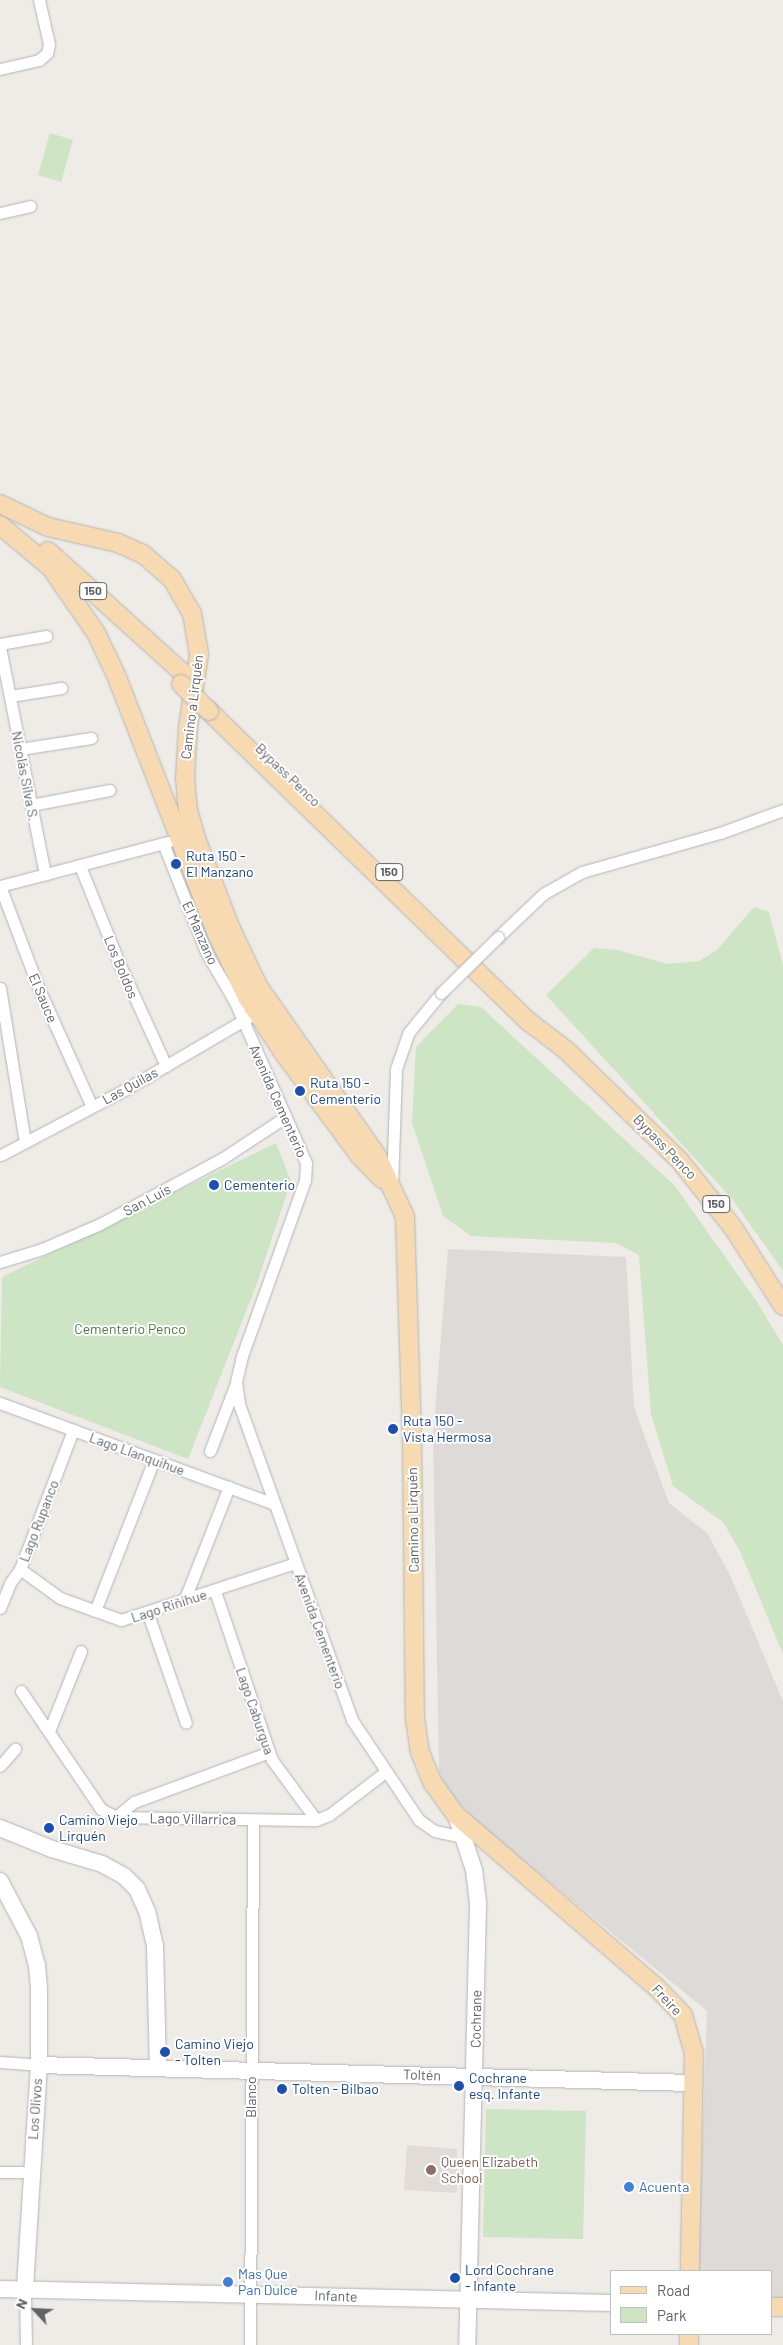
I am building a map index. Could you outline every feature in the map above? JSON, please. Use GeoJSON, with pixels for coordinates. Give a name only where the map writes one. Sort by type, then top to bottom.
{"type":"FeatureCollection","features":[{"type":"Feature","properties":{"kind":"main road","name":"Camino a Lirquén"},"geometry":{"type":"LineString","coordinates":[[0,504],[48,527],[118,543],[142,554],[163,569],[183,595],[195,623],[199,644],[185,762],[188,810],[197,841],[231,929],[258,986],[364,1137],[392,1188],[405,1217],[407,1235],[415,1718],[420,1752],[428,1775],[438,1793],[456,1815]]}},
{"type":"Feature","properties":{"kind":"main road","name":"Bypass Penco"},"geometry":{"type":"LineString","coordinates":[[0,510],[183,679],[541,1021],[566,1050],[694,1177],[734,1229],[783,1306]]}},
{"type":"Feature","properties":{"kind":"main road","name":"Camino a Lirquén"},"geometry":{"type":"LineString","coordinates":[[0,526],[51,568],[84,614],[107,654],[171,841],[228,960],[250,1017],[359,1155],[392,1188]]}},
{"type":"Feature","properties":{"kind":"main road","name":"Bypass Penco"},"geometry":{"type":"LineString","coordinates":[[51,568],[183,679]]}},
{"type":"Feature","properties":{"kind":"main road","name":"Freire"},"geometry":{"type":"LineString","coordinates":[[456,1815],[676,2006],[688,2026],[693,2043],[690,2270]]}},
{"type":"Feature","properties":{"kind":"street"},"geometry":{"type":"LineString","coordinates":[[0,69],[39,60],[47,54],[49,44],[39,0]]}},
{"type":"Feature","properties":{"kind":"street"},"geometry":{"type":"LineString","coordinates":[[0,214],[30,206]]}},
{"type":"Feature","properties":{"kind":"street"},"geometry":{"type":"LineString","coordinates":[[0,646],[46,636]]}},
{"type":"Feature","properties":{"kind":"street","name":"Nicolás Silva S."},"geometry":{"type":"LineString","coordinates":[[0,646],[2,667],[10,696],[44,875]]}},
{"type":"Feature","properties":{"kind":"street"},"geometry":{"type":"LineString","coordinates":[[10,696],[61,688]]}},
{"type":"Feature","properties":{"kind":"street"},"geometry":{"type":"LineString","coordinates":[[20,750],[91,738]]}},
{"type":"Feature","properties":{"kind":"street"},"geometry":{"type":"LineString","coordinates":[[31,805],[110,790]]}},
{"type":"Feature","properties":{"kind":"street"},"geometry":{"type":"LineString","coordinates":[[392,1188],[393,1100],[398,1062],[415,1022],[441,993],[498,937],[543,894],[582,872],[720,833],[783,810]]}},
{"type":"Feature","properties":{"kind":"street"},"geometry":{"type":"LineString","coordinates":[[0,886],[171,841]]}},
{"type":"Feature","properties":{"kind":"street","name":"Los Boldos"},"geometry":{"type":"LineString","coordinates":[[80,866],[120,965],[166,1066]]}},
{"type":"Feature","properties":{"kind":"street","name":"El Sauce"},"geometry":{"type":"LineString","coordinates":[[0,886],[39,989],[92,1107]]}},
{"type":"Feature","properties":{"kind":"street"},"geometry":{"type":"LineString","coordinates":[[0,988],[25,1142]]}},
{"type":"Feature","properties":{"kind":"street","name":"Las Quilas"},"geometry":{"type":"LineString","coordinates":[[1,1155],[166,1066],[250,1017]]}},
{"type":"Feature","properties":{"kind":"street","name":"Avenida Cementerio"},"geometry":{"type":"LineString","coordinates":[[210,1452],[236,1382],[252,1328],[306,1175],[304,1157],[284,1118],[250,1017]]}},
{"type":"Feature","properties":{"kind":"street","name":"San Luis"},"geometry":{"type":"LineString","coordinates":[[2,1260],[42,1249],[100,1224],[217,1161],[284,1118]]}},
{"type":"Feature","properties":{"kind":"street","name":"Avenida Cementerio"},"geometry":{"type":"LineString","coordinates":[[236,1382],[238,1404],[347,1707],[385,1772],[426,1826],[463,1837]]}},
{"type":"Feature","properties":{"kind":"street","name":"Lago Llanquihue"},"geometry":{"type":"LineString","coordinates":[[0,1403],[274,1504]]}},
{"type":"Feature","properties":{"kind":"street","name":"Lago Rupanco"},"geometry":{"type":"LineString","coordinates":[[0,1608],[10,1583],[20,1569],[73,1430]]}},
{"type":"Feature","properties":{"kind":"street"},"geometry":{"type":"LineString","coordinates":[[95,1611],[154,1460]]}},
{"type":"Feature","properties":{"kind":"street"},"geometry":{"type":"LineString","coordinates":[[184,1601],[229,1488]]}},
{"type":"Feature","properties":{"kind":"street","name":"Lago Riñihue"},"geometry":{"type":"LineString","coordinates":[[20,1569],[51,1593],[121,1620],[148,1614],[295,1563]]}},
{"type":"Feature","properties":{"kind":"street","name":"Lago Caburgua"},"geometry":{"type":"LineString","coordinates":[[215,1591],[269,1752],[276,1766],[316,1820]]}},
{"type":"Feature","properties":{"kind":"street"},"geometry":{"type":"LineString","coordinates":[[148,1614],[186,1723]]}},
{"type":"Feature","properties":{"kind":"street"},"geometry":{"type":"LineString","coordinates":[[49,1731],[81,1650]]}},
{"type":"Feature","properties":{"kind":"street"},"geometry":{"type":"LineString","coordinates":[[21,1691],[101,1809],[116,1818],[134,1802],[269,1752]]}},
{"type":"Feature","properties":{"kind":"street"},"geometry":{"type":"LineString","coordinates":[[0,1766],[15,1749]]}},
{"type":"Feature","properties":{"kind":"street","name":"Lago Villarrica"},"geometry":{"type":"LineString","coordinates":[[116,1818],[316,1820],[329,1815],[385,1772]]}},
{"type":"Feature","properties":{"kind":"street","name":"Cochrane"},"geometry":{"type":"LineString","coordinates":[[456,1815],[478,1894],[467,2345]]}},
{"type":"Feature","properties":{"kind":"street","name":"Blanco"},"geometry":{"type":"LineString","coordinates":[[250,2345],[253,1820]]}},
{"type":"Feature","properties":{"kind":"street"},"geometry":{"type":"LineString","coordinates":[[0,1828],[52,1849],[102,1864],[124,1876],[137,1889],[147,1911],[155,1947],[158,2067]]}},
{"type":"Feature","properties":{"kind":"street","name":"Los Olivos"},"geometry":{"type":"LineString","coordinates":[[0,1881],[19,1913],[35,1956],[39,2001],[38,2065],[25,2290],[26,2345]]}},
{"type":"Feature","properties":{"kind":"street","name":"Toltén"},"geometry":{"type":"LineString","coordinates":[[0,2062],[38,2065],[693,2083]]}},
{"type":"Feature","properties":{"kind":"street"},"geometry":{"type":"LineString","coordinates":[[0,2172],[31,2172]]}},
{"type":"Feature","properties":{"kind":"street","name":"Infante"},"geometry":{"type":"LineString","coordinates":[[0,2289],[610,2303]]}},
{"type":"Feature","properties":{"kind":"shaded area"},"geometry":{"type":"Polygon","coordinates":[[[448,1249],[626,1257],[634,1407],[669,1503],[707,1533],[730,1575],[783,1701],[783,2301],[773,2301],[773,2270],[698,2270],[707,2011],[479,1824],[447,1790],[439,1771],[433,1438],[448,1249]]]}},
{"type":"Feature","properties":{"kind":"shaded area","name":"Queen Elizabeth School"},"geometry":{"type":"Polygon","coordinates":[[[407,2145],[457,2149],[457,2193],[404,2190],[407,2145]]]}},
{"type":"Feature","properties":{"kind":"green space"},"geometry":{"type":"Polygon","coordinates":[[[50,133],[73,140],[61,182],[38,175],[50,133]]]}},
{"type":"Feature","properties":{"kind":"green space"},"geometry":{"type":"Polygon","coordinates":[[[754,907],[769,912],[783,965],[783,1271],[732,1199],[546,995],[594,948],[617,950],[668,964],[699,961],[717,950],[754,907]]]}},
{"type":"Feature","properties":{"kind":"green space"},"geometry":{"type":"Polygon","coordinates":[[[458,1004],[481,1007],[675,1186],[757,1302],[783,1345],[783,1654],[740,1551],[723,1522],[673,1486],[651,1414],[639,1255],[616,1243],[471,1236],[443,1216],[412,1123],[416,1047],[458,1004]]]}},
{"type":"Feature","properties":{"kind":"green space","name":"Cementerio Penco"},"geometry":{"type":"Polygon","coordinates":[[[276,1143],[291,1181],[256,1286],[188,1459],[0,1387],[2,1277],[276,1143]]]}},
{"type":"Feature","properties":{"kind":"green space"},"geometry":{"type":"Polygon","coordinates":[[[486,2109],[586,2111],[583,2239],[483,2237],[486,2109]]]}},
{"type":"Feature","properties":{"kind":"place","name":"Ruta 150 - El Manzano"},"geometry":{"type":"Point","coordinates":[176,864]}},
{"type":"Feature","properties":{"kind":"place","name":"Ruta 150 - Cementerio"},"geometry":{"type":"Point","coordinates":[300,1091]}},
{"type":"Feature","properties":{"kind":"place","name":"Cementerio"},"geometry":{"type":"Point","coordinates":[214,1185]}},
{"type":"Feature","properties":{"kind":"place","name":"Ruta 150 - Vista Hermosa"},"geometry":{"type":"Point","coordinates":[393,1429]}},
{"type":"Feature","properties":{"kind":"place","name":"Camino Viejo Lirquén"},"geometry":{"type":"Point","coordinates":[49,1828]}},
{"type":"Feature","properties":{"kind":"place","name":"Camino Viejo - Tolten"},"geometry":{"type":"Point","coordinates":[165,2052]}},
{"type":"Feature","properties":{"kind":"place","name":"Cochrane esq. Infante"},"geometry":{"type":"Point","coordinates":[459,2086]}},
{"type":"Feature","properties":{"kind":"place","name":"Tolten - Bilbao"},"geometry":{"type":"Point","coordinates":[282,2089]}},
{"type":"Feature","properties":{"kind":"place","name":"Queen Elizabeth School"},"geometry":{"type":"Point","coordinates":[431,2170]}},
{"type":"Feature","properties":{"kind":"place","name":"Acuenta"},"geometry":{"type":"Point","coordinates":[629,2187]}},
{"type":"Feature","properties":{"kind":"place","name":"Lord Cochrane - Infante"},"geometry":{"type":"Point","coordinates":[455,2278]}},
{"type":"Feature","properties":{"kind":"place","name":"Mas Que Pan Dulce"},"geometry":{"type":"Point","coordinates":[228,2282]}}]}
